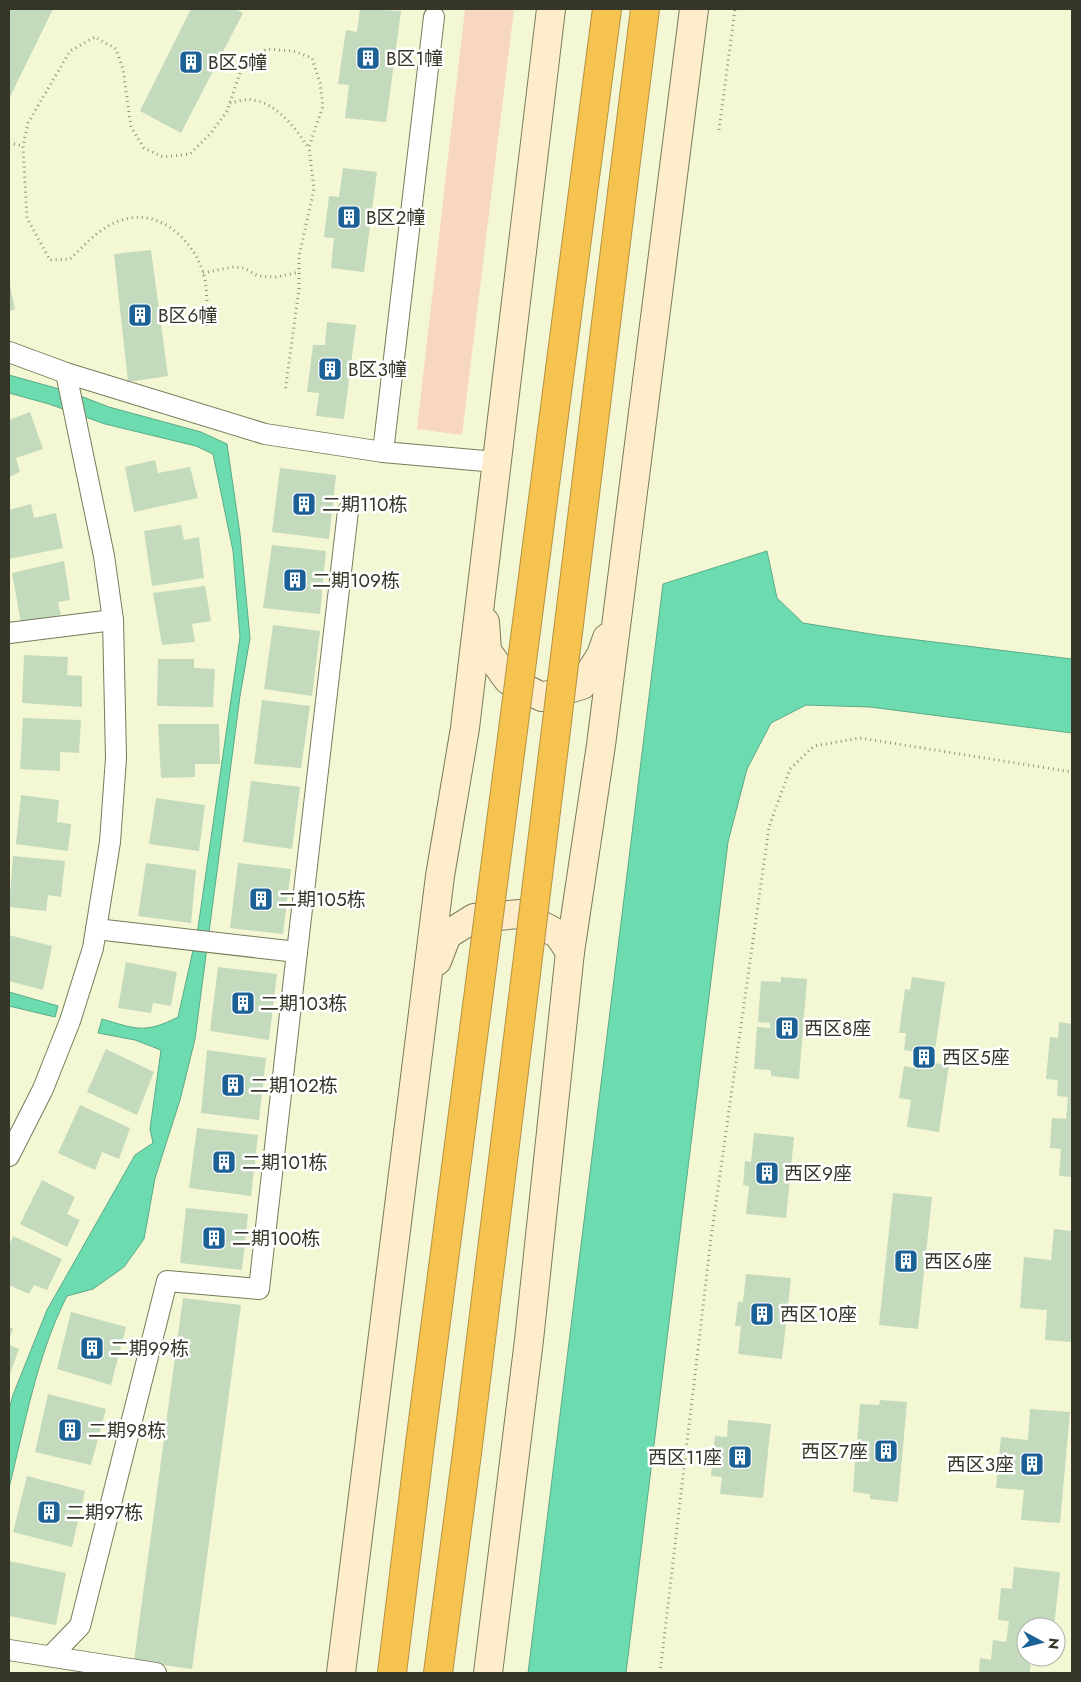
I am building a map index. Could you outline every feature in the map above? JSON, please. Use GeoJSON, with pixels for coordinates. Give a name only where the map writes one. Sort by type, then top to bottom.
{"type":"FeatureCollection","features":[{"type":"Feature","properties":{"kind":"highway"},"geometry":{"type":"LineString","coordinates":[[392,1673],[420,1444],[607,9]]}},
{"type":"Feature","properties":{"kind":"highway"},"geometry":{"type":"LineString","coordinates":[[438,1673],[467,1454],[645,9]]}},
{"type":"Feature","properties":{"kind":"main road"},"geometry":{"type":"LineString","coordinates":[[341,1673],[429,984],[440,876],[465,728],[551,9]]}},
{"type":"Feature","properties":{"kind":"main road"},"geometry":{"type":"LineString","coordinates":[[488,1673],[528,1350],[570,952],[601,745],[694,9]]}},
{"type":"Feature","properties":{"kind":"main road"},"geometry":{"type":"LineString","coordinates":[[482,589],[487,651],[508,680],[542,697],[582,685],[601,655],[618,603]]}},
{"type":"Feature","properties":{"kind":"main road"},"geometry":{"type":"LineString","coordinates":[[429,984],[447,935],[474,918],[520,914],[558,934],[570,952]]}},
{"type":"Feature","properties":{"kind":"street"},"geometry":{"type":"LineString","coordinates":[[383,452],[434,17]]}},
{"type":"Feature","properties":{"kind":"street"},"geometry":{"type":"LineString","coordinates":[[9,352],[68,382],[265,434],[383,452],[496,462]]}},
{"type":"Feature","properties":{"kind":"street"},"geometry":{"type":"LineString","coordinates":[[9,1156],[43,1089],[70,1021],[93,948],[110,842],[114,791],[116,758],[113,620],[104,556],[68,382]]}},
{"type":"Feature","properties":{"kind":"street"},"geometry":{"type":"LineString","coordinates":[[52,1656],[80,1626],[167,1281],[260,1289],[348,511]]}},
{"type":"Feature","properties":{"kind":"street"},"geometry":{"type":"LineString","coordinates":[[9,633],[113,620]]}},
{"type":"Feature","properties":{"kind":"street"},"geometry":{"type":"LineString","coordinates":[[96,929],[297,952]]}},
{"type":"Feature","properties":{"kind":"street"},"geometry":{"type":"LineString","coordinates":[[9,1650],[156,1673]]}},
{"type":"Feature","properties":{"kind":"path"},"geometry":{"type":"LineString","coordinates":[[719,130],[735,9]]}},
{"type":"Feature","properties":{"kind":"path"},"geometry":{"type":"LineString","coordinates":[[207,326],[203,273],[195,257],[176,233],[160,220],[141,216],[120,220],[103,229],[70,259],[50,260],[27,218],[23,146],[28,123],[70,51],[95,37],[116,48],[123,69],[131,127],[144,148],[162,157],[190,154],[211,133],[227,111],[240,70],[266,49],[293,51],[312,58],[320,83],[324,106],[309,148],[314,188],[299,256],[299,289],[285,392]]}},
{"type":"Feature","properties":{"kind":"path"},"geometry":{"type":"LineString","coordinates":[[230,102],[252,100],[268,106],[285,117],[309,148]]}},
{"type":"Feature","properties":{"kind":"path"},"geometry":{"type":"LineString","coordinates":[[9,144],[23,146]]}},
{"type":"Feature","properties":{"kind":"path"},"geometry":{"type":"LineString","coordinates":[[203,273],[232,267],[244,268],[258,276],[276,277],[300,272]]}},
{"type":"Feature","properties":{"kind":"path"},"geometry":{"type":"LineString","coordinates":[[660,1673],[683,1461],[711,1238],[769,827],[790,769],[814,746],[860,738],[1072,772]]}},
{"type":"Feature","properties":{"kind":"shaded area"},"geometry":{"type":"Polygon","coordinates":[[[465,9],[514,9],[462,435],[417,429],[465,9]]]}},
{"type":"Feature","properties":{"kind":"shaded area"},"geometry":{"type":"Polygon","coordinates":[[[9,375],[70,392],[109,407],[201,432],[227,444],[240,534],[250,638],[240,696],[195,1039],[180,1100],[155,1178],[144,1239],[124,1267],[93,1289],[67,1296],[40,1366],[26,1415],[9,1488],[9,1409],[47,1310],[135,1155],[153,1143],[150,1129],[161,1050],[135,1040],[98,1033],[102,1019],[132,1027],[148,1028],[178,1017],[198,928],[240,637],[233,551],[213,454],[196,446],[105,424],[49,404],[9,393],[9,375]]]}},
{"type":"Feature","properties":{"kind":"shaded area"},"geometry":{"type":"Polygon","coordinates":[[[767,551],[777,598],[803,623],[877,635],[1072,659],[1072,733],[870,707],[806,705],[771,723],[747,769],[728,842],[626,1673],[528,1673],[663,584],[767,551]]]}},
{"type":"Feature","properties":{"kind":"shaded area"},"geometry":{"type":"Polygon","coordinates":[[[9,992],[58,1006],[55,1017],[9,1006],[9,992]]]}},
{"type":"Feature","properties":{"kind":"building"},"geometry":{"type":"Polygon","coordinates":[[[9,9],[53,9],[9,99],[9,9]]]}},
{"type":"Feature","properties":{"kind":"building","name":"B区5幢"},"geometry":{"type":"Polygon","coordinates":[[[191,9],[235,9],[243,13],[181,133],[140,111],[191,9]]]}},
{"type":"Feature","properties":{"kind":"building","name":"B区1幢"},"geometry":{"type":"Polygon","coordinates":[[[360,9],[401,11],[386,122],[345,118],[349,85],[338,84],[346,30],[357,32],[360,9]]]}},
{"type":"Feature","properties":{"kind":"building","name":"B区2幢"},"geometry":{"type":"Polygon","coordinates":[[[343,168],[377,172],[364,272],[331,268],[334,238],[324,237],[329,196],[339,197],[343,168]]]}},
{"type":"Feature","properties":{"kind":"building","name":"B区6幢"},"geometry":{"type":"Polygon","coordinates":[[[151,250],[168,376],[128,382],[114,254],[151,250]]]}},
{"type":"Feature","properties":{"kind":"building"},"geometry":{"type":"Polygon","coordinates":[[[9,281],[15,309],[9,311],[9,281]]]}},
{"type":"Feature","properties":{"kind":"building","name":"B区3幢"},"geometry":{"type":"Polygon","coordinates":[[[327,322],[356,325],[344,419],[316,416],[319,393],[307,392],[313,345],[325,345],[327,322]]]}},
{"type":"Feature","properties":{"kind":"building"},"geometry":{"type":"Polygon","coordinates":[[[30,412],[43,449],[16,458],[20,472],[9,477],[9,420],[30,412]]]}},
{"type":"Feature","properties":{"kind":"building"},"geometry":{"type":"Polygon","coordinates":[[[155,460],[158,473],[190,467],[198,498],[134,512],[125,467],[155,460]]]}},
{"type":"Feature","properties":{"kind":"building","name":"二期110栋"},"geometry":{"type":"Polygon","coordinates":[[[280,468],[336,475],[329,539],[272,532],[280,468]]]}},
{"type":"Feature","properties":{"kind":"building"},"geometry":{"type":"Polygon","coordinates":[[[31,504],[34,518],[56,513],[63,548],[9,559],[9,510],[31,504]]]}},
{"type":"Feature","properties":{"kind":"building"},"geometry":{"type":"Polygon","coordinates":[[[181,525],[184,540],[199,537],[204,578],[152,586],[144,531],[181,525]]]}},
{"type":"Feature","properties":{"kind":"building","name":"二期109栋"},"geometry":{"type":"Polygon","coordinates":[[[272,545],[326,551],[320,614],[263,608],[272,545]]]}},
{"type":"Feature","properties":{"kind":"building"},"geometry":{"type":"Polygon","coordinates":[[[64,561],[70,600],[58,602],[61,615],[21,623],[12,573],[64,561]]]}},
{"type":"Feature","properties":{"kind":"building"},"geometry":{"type":"Polygon","coordinates":[[[205,586],[211,621],[192,624],[195,642],[162,645],[153,593],[205,586]]]}},
{"type":"Feature","properties":{"kind":"building"},"geometry":{"type":"Polygon","coordinates":[[[273,625],[320,631],[312,696],[264,689],[273,625]]]}},
{"type":"Feature","properties":{"kind":"building"},"geometry":{"type":"Polygon","coordinates":[[[24,655],[68,657],[67,675],[82,676],[82,707],[22,703],[24,655]]]}},
{"type":"Feature","properties":{"kind":"building"},"geometry":{"type":"Polygon","coordinates":[[[158,659],[194,659],[194,668],[215,669],[213,707],[157,706],[158,659]]]}},
{"type":"Feature","properties":{"kind":"building"},"geometry":{"type":"Polygon","coordinates":[[[262,700],[310,706],[301,768],[254,764],[262,700]]]}},
{"type":"Feature","properties":{"kind":"building"},"geometry":{"type":"Polygon","coordinates":[[[23,718],[81,720],[79,753],[60,752],[60,771],[20,769],[23,718]]]}},
{"type":"Feature","properties":{"kind":"building"},"geometry":{"type":"Polygon","coordinates":[[[158,724],[219,724],[220,764],[195,764],[195,777],[161,778],[158,724]]]}},
{"type":"Feature","properties":{"kind":"building"},"geometry":{"type":"Polygon","coordinates":[[[251,781],[300,787],[292,849],[243,842],[251,781]]]}},
{"type":"Feature","properties":{"kind":"building"},"geometry":{"type":"Polygon","coordinates":[[[21,795],[59,800],[57,822],[71,824],[68,851],[16,844],[21,795]]]}},
{"type":"Feature","properties":{"kind":"building"},"geometry":{"type":"Polygon","coordinates":[[[156,798],[205,805],[199,851],[149,844],[156,798]]]}},
{"type":"Feature","properties":{"kind":"building"},"geometry":{"type":"Polygon","coordinates":[[[13,856],[65,861],[61,897],[48,895],[46,911],[9,907],[13,856]]]}},
{"type":"Feature","properties":{"kind":"building"},"geometry":{"type":"Polygon","coordinates":[[[146,863],[196,870],[191,923],[138,916],[146,863]]]}},
{"type":"Feature","properties":{"kind":"building","name":"二期105栋"},"geometry":{"type":"Polygon","coordinates":[[[238,863],[291,869],[283,934],[230,928],[238,863]]]}},
{"type":"Feature","properties":{"kind":"building"},"geometry":{"type":"Polygon","coordinates":[[[9,935],[52,946],[43,990],[9,981],[9,935]]]}},
{"type":"Feature","properties":{"kind":"building"},"geometry":{"type":"Polygon","coordinates":[[[126,962],[177,972],[171,1006],[153,1003],[151,1013],[118,1008],[126,962]]]}},
{"type":"Feature","properties":{"kind":"building","name":"二期103栋"},"geometry":{"type":"Polygon","coordinates":[[[218,967],[277,974],[269,1040],[210,1031],[218,967]]]}},
{"type":"Feature","properties":{"kind":"building","name":"西区8座"},"geometry":{"type":"Polygon","coordinates":[[[781,977],[807,979],[799,1079],[771,1076],[771,1070],[754,1069],[757,1027],[770,1028],[770,1023],[758,1022],[761,981],[781,982],[781,977]]]}},
{"type":"Feature","properties":{"kind":"building","name":"西区5座"},"geometry":{"type":"Polygon","coordinates":[[[912,977],[945,982],[933,1063],[949,1065],[939,1132],[907,1127],[911,1100],[899,1098],[904,1066],[913,1068],[916,1052],[904,1050],[906,1033],[899,1033],[905,989],[910,990],[912,977]]]}},
{"type":"Feature","properties":{"kind":"building"},"geometry":{"type":"Polygon","coordinates":[[[1059,1022],[1072,1024],[1072,1177],[1059,1176],[1061,1149],[1050,1148],[1052,1118],[1066,1119],[1068,1097],[1057,1096],[1058,1080],[1046,1079],[1050,1037],[1058,1038],[1059,1022]]]}},
{"type":"Feature","properties":{"kind":"building"},"geometry":{"type":"Polygon","coordinates":[[[106,1049],[154,1072],[137,1115],[87,1092],[106,1049]]]}},
{"type":"Feature","properties":{"kind":"building","name":"二期102栋"},"geometry":{"type":"Polygon","coordinates":[[[207,1050],[266,1058],[259,1120],[201,1113],[207,1050]]]}},
{"type":"Feature","properties":{"kind":"building"},"geometry":{"type":"Polygon","coordinates":[[[80,1105],[130,1128],[119,1159],[102,1152],[95,1170],[58,1153],[80,1105]]]}},
{"type":"Feature","properties":{"kind":"building","name":"二期101栋"},"geometry":{"type":"Polygon","coordinates":[[[197,1128],[258,1135],[251,1196],[189,1188],[197,1128]]]}},
{"type":"Feature","properties":{"kind":"building","name":"西区9座"},"geometry":{"type":"Polygon","coordinates":[[[754,1133],[794,1137],[786,1218],[746,1214],[749,1186],[743,1185],[745,1161],[751,1162],[754,1133]]]}},
{"type":"Feature","properties":{"kind":"building"},"geometry":{"type":"Polygon","coordinates":[[[42,1180],[75,1197],[67,1214],[80,1220],[67,1247],[20,1224],[42,1180]]]}},
{"type":"Feature","properties":{"kind":"building","name":"西区6座"},"geometry":{"type":"Polygon","coordinates":[[[893,1193],[932,1197],[918,1329],[879,1325],[893,1193]]]}},
{"type":"Feature","properties":{"kind":"building","name":"二期100栋"},"geometry":{"type":"Polygon","coordinates":[[[186,1208],[248,1214],[242,1270],[180,1263],[186,1208]]]}},
{"type":"Feature","properties":{"kind":"building"},"geometry":{"type":"Polygon","coordinates":[[[1054,1229],[1072,1231],[1072,1342],[1045,1340],[1047,1310],[1020,1308],[1024,1257],[1051,1260],[1054,1229]]]}},
{"type":"Feature","properties":{"kind":"building"},"geometry":{"type":"Polygon","coordinates":[[[13,1236],[62,1259],[47,1290],[34,1285],[29,1294],[9,1285],[9,1246],[13,1236]]]}},
{"type":"Feature","properties":{"kind":"building","name":"西区10座"},"geometry":{"type":"Polygon","coordinates":[[[746,1274],[791,1278],[782,1359],[738,1354],[741,1326],[735,1326],[738,1302],[743,1302],[746,1274]]]}},
{"type":"Feature","properties":{"kind":"building"},"geometry":{"type":"Polygon","coordinates":[[[183,1298],[241,1305],[192,1669],[134,1661],[183,1298]]]}},
{"type":"Feature","properties":{"kind":"building","name":"二期99栋"},"geometry":{"type":"Polygon","coordinates":[[[71,1312],[126,1327],[111,1385],[57,1369],[71,1312]]]}},
{"type":"Feature","properties":{"kind":"building"},"geometry":{"type":"Polygon","coordinates":[[[9,1327],[13,1329],[9,1339],[9,1327]]]}},
{"type":"Feature","properties":{"kind":"building"},"geometry":{"type":"Polygon","coordinates":[[[9,1345],[19,1349],[9,1377],[9,1345]]]}},
{"type":"Feature","properties":{"kind":"building","name":"二期98栋"},"geometry":{"type":"Polygon","coordinates":[[[48,1394],[106,1409],[91,1465],[35,1452],[48,1394]]]}},
{"type":"Feature","properties":{"kind":"building","name":"西区7座"},"geometry":{"type":"Polygon","coordinates":[[[880,1400],[907,1402],[898,1502],[870,1499],[870,1494],[853,1492],[856,1450],[869,1451],[869,1446],[857,1445],[860,1404],[879,1405],[880,1400]]]}},
{"type":"Feature","properties":{"kind":"building","name":"西区3座"},"geometry":{"type":"Polygon","coordinates":[[[1030,1409],[1070,1412],[1060,1523],[1021,1520],[1024,1490],[996,1488],[1001,1437],[1028,1440],[1030,1409]]]}},
{"type":"Feature","properties":{"kind":"building","name":"西区11座"},"geometry":{"type":"Polygon","coordinates":[[[728,1420],[771,1424],[763,1498],[720,1494],[722,1477],[711,1476],[715,1436],[727,1437],[728,1420]]]}},
{"type":"Feature","properties":{"kind":"building","name":"二期97栋"},"geometry":{"type":"Polygon","coordinates":[[[27,1476],[85,1491],[72,1547],[13,1532],[27,1476]]]}},
{"type":"Feature","properties":{"kind":"building"},"geometry":{"type":"Polygon","coordinates":[[[9,1561],[66,1573],[56,1625],[9,1616],[9,1561]]]}},
{"type":"Feature","properties":{"kind":"building"},"geometry":{"type":"Polygon","coordinates":[[[1014,1567],[1060,1572],[1055,1617],[1016,1617],[1016,1667],[1030,1667],[1030,1673],[979,1673],[980,1658],[991,1660],[993,1640],[1006,1642],[1009,1621],[998,1620],[1001,1588],[1012,1589],[1014,1567]]]}},
{"type":"Feature","properties":{"kind":"place","name":"B区1幢"},"geometry":{"type":"Point","coordinates":[368,58]}},
{"type":"Feature","properties":{"kind":"place","name":"B区5幢"},"geometry":{"type":"Point","coordinates":[191,62]}},
{"type":"Feature","properties":{"kind":"place","name":"B区2幢"},"geometry":{"type":"Point","coordinates":[349,217]}},
{"type":"Feature","properties":{"kind":"place","name":"B区6幢"},"geometry":{"type":"Point","coordinates":[140,315]}},
{"type":"Feature","properties":{"kind":"place","name":"B区3幢"},"geometry":{"type":"Point","coordinates":[330,369]}},
{"type":"Feature","properties":{"kind":"place","name":"二期110栋"},"geometry":{"type":"Point","coordinates":[304,504]}},
{"type":"Feature","properties":{"kind":"place","name":"二期109栋"},"geometry":{"type":"Point","coordinates":[295,580]}},
{"type":"Feature","properties":{"kind":"place","name":"二期105栋"},"geometry":{"type":"Point","coordinates":[261,899]}},
{"type":"Feature","properties":{"kind":"place","name":"二期103栋"},"geometry":{"type":"Point","coordinates":[243,1003]}},
{"type":"Feature","properties":{"kind":"place","name":"西区8座"},"geometry":{"type":"Point","coordinates":[787,1028]}},
{"type":"Feature","properties":{"kind":"place","name":"西区5座"},"geometry":{"type":"Point","coordinates":[924,1057]}},
{"type":"Feature","properties":{"kind":"place","name":"二期102栋"},"geometry":{"type":"Point","coordinates":[233,1085]}},
{"type":"Feature","properties":{"kind":"place","name":"二期101栋"},"geometry":{"type":"Point","coordinates":[224,1162]}},
{"type":"Feature","properties":{"kind":"place","name":"西区9座"},"geometry":{"type":"Point","coordinates":[767,1173]}},
{"type":"Feature","properties":{"kind":"place","name":"二期100栋"},"geometry":{"type":"Point","coordinates":[214,1238]}},
{"type":"Feature","properties":{"kind":"place","name":"西区6座"},"geometry":{"type":"Point","coordinates":[906,1261]}},
{"type":"Feature","properties":{"kind":"place","name":"西区10座"},"geometry":{"type":"Point","coordinates":[762,1314]}},
{"type":"Feature","properties":{"kind":"place","name":"二期99栋"},"geometry":{"type":"Point","coordinates":[92,1348]}},
{"type":"Feature","properties":{"kind":"place","name":"二期98栋"},"geometry":{"type":"Point","coordinates":[70,1430]}},
{"type":"Feature","properties":{"kind":"place","name":"西区7座"},"geometry":{"type":"Point","coordinates":[886,1451]}},
{"type":"Feature","properties":{"kind":"place","name":"西区11座"},"geometry":{"type":"Point","coordinates":[740,1457]}},
{"type":"Feature","properties":{"kind":"place","name":"西区3座"},"geometry":{"type":"Point","coordinates":[1032,1464]}},
{"type":"Feature","properties":{"kind":"place","name":"二期97栋"},"geometry":{"type":"Point","coordinates":[49,1512]}}]}
